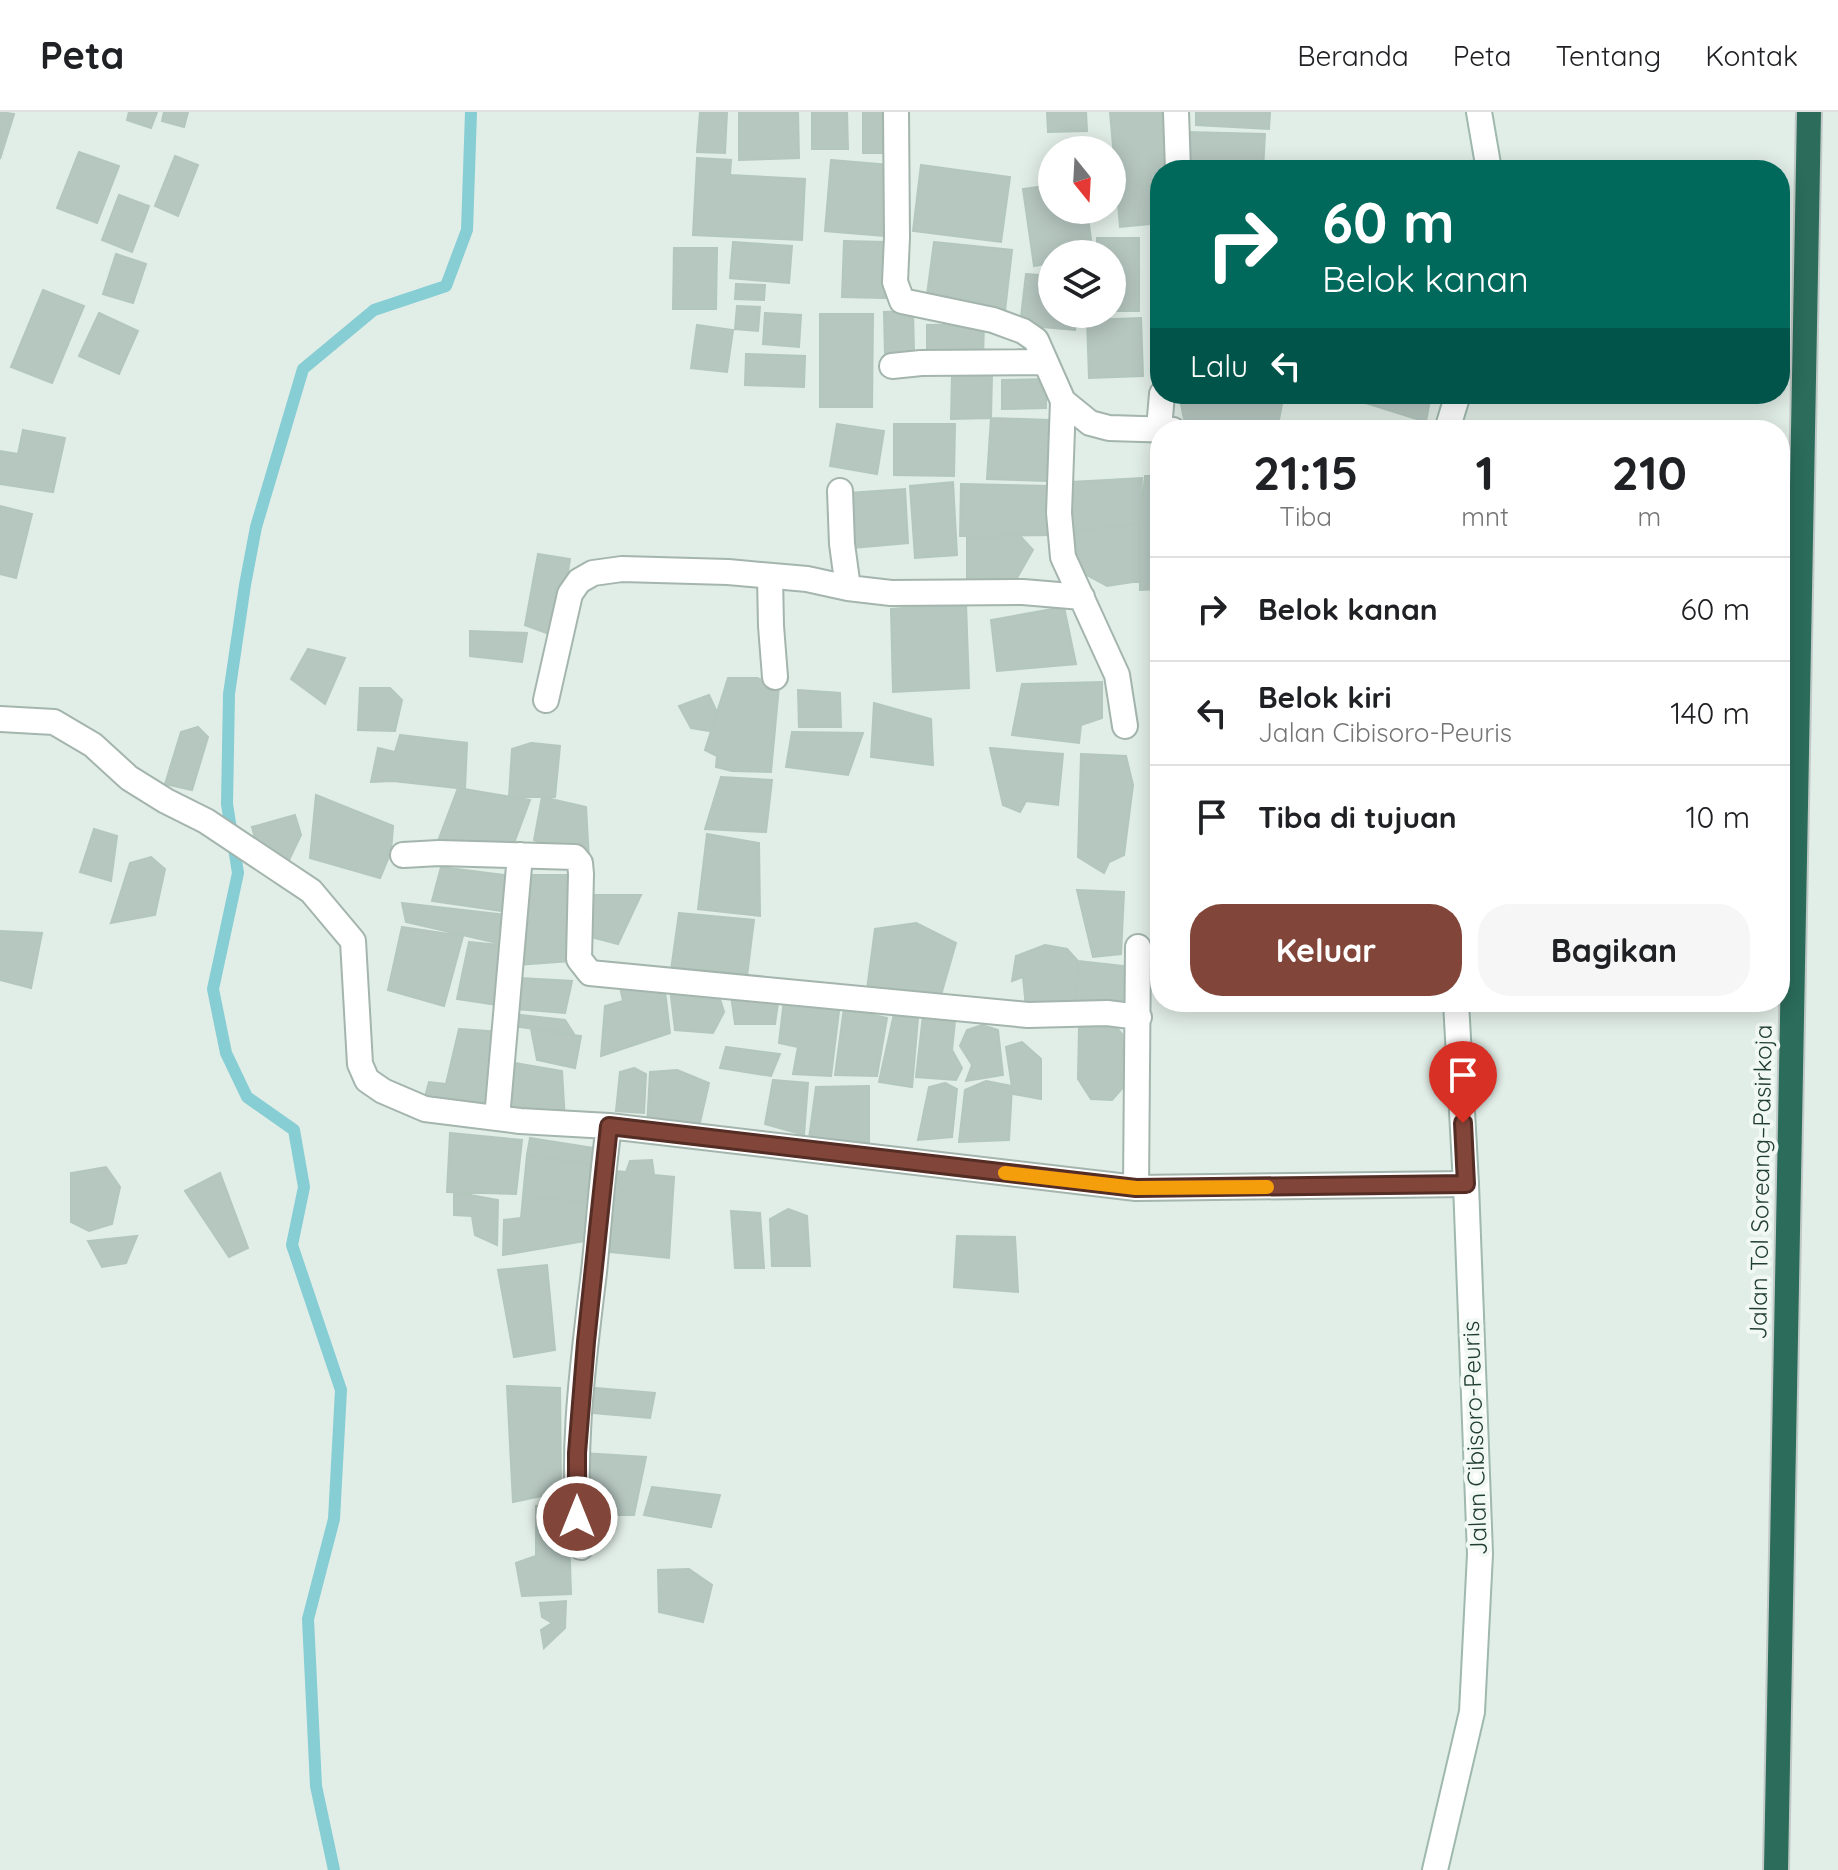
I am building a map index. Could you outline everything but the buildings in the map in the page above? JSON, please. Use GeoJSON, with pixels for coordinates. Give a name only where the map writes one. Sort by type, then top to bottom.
{"type":"FeatureCollection","features":[{"type":"Feature","properties":{"kind":"highway","name":"Jalan Tol Soreang–Pasirkoja"},"geometry":{"type":"LineString","coordinates":[[1776,1870],[1809,112]]}},
{"type":"Feature","properties":{"kind":"street"},"geometry":{"type":"LineString","coordinates":[[896,112],[895,282],[902,301],[993,320],[1023,331],[1036,340],[1063,401],[1090,423],[1109,428],[1150,429]]}},
{"type":"Feature","properties":{"kind":"street"},"geometry":{"type":"LineString","coordinates":[[1176,112],[1178,160]]}},
{"type":"Feature","properties":{"kind":"street"},"geometry":{"type":"LineString","coordinates":[[1479,112],[1487,160]]}},
{"type":"Feature","properties":{"kind":"street"},"geometry":{"type":"LineString","coordinates":[[892,366],[1045,362]]}},
{"type":"Feature","properties":{"kind":"street"},"geometry":{"type":"LineString","coordinates":[[1063,401],[1059,513],[1062,546],[1069,574],[1117,675],[1125,726]]}},
{"type":"Feature","properties":{"kind":"street"},"geometry":{"type":"LineString","coordinates":[[840,491],[848,588]]}},
{"type":"Feature","properties":{"kind":"street"},"geometry":{"type":"LineString","coordinates":[[546,700],[570,594],[579,581],[593,573],[622,569],[692,570],[807,579],[891,593],[1023,592],[1082,597]]}},
{"type":"Feature","properties":{"kind":"street"},"geometry":{"type":"LineString","coordinates":[[770,577],[775,677]]}},
{"type":"Feature","properties":{"kind":"street"},"geometry":{"type":"LineString","coordinates":[[0,719],[54,722],[93,745],[129,778],[206,821],[311,891],[353,941],[360,1064],[367,1080],[383,1091],[425,1109],[609,1126],[1136,1188],[1466,1184]]}},
{"type":"Feature","properties":{"kind":"street"},"geometry":{"type":"LineString","coordinates":[[403,855],[575,857],[580,863],[579,959],[590,973],[1028,1015],[1107,1013],[1139,1017]]}},
{"type":"Feature","properties":{"kind":"street"},"geometry":{"type":"LineString","coordinates":[[497,1118],[520,855]]}},
{"type":"Feature","properties":{"kind":"street"},"geometry":{"type":"LineString","coordinates":[[1136,1188],[1138,947]]}},
{"type":"Feature","properties":{"kind":"street","name":"Jalan Cibisoro-Peuris"},"geometry":{"type":"LineString","coordinates":[[1435,1870],[1472,1712],[1478,1601],[1479,1539],[1457,1012]]}},
{"type":"Feature","properties":{"kind":"street"},"geometry":{"type":"LineString","coordinates":[[581,1547],[577,1517],[577,1453],[609,1126]]}},
{"type":"Feature","properties":{"kind":"waterway"},"geometry":{"type":"LineString","coordinates":[[334,1870],[316,1786],[308,1619],[334,1519],[341,1390],[292,1245],[304,1187],[294,1130],[247,1097],[226,1053],[213,989],[238,873],[227,804],[229,694],[256,527],[303,369],[374,310],[446,286],[467,230],[471,112]]}},
{"type":"Feature","properties":{"kind":"slow traffic"},"geometry":{"type":"LineString","coordinates":[[1005,1173],[1136,1188],[1267,1187]]}},
{"type":"Feature","properties":{"kind":"route"},"geometry":{"type":"LineString","coordinates":[[577,1517],[577,1453],[586,1342],[609,1126],[1136,1188],[1466,1184],[1463,1123]]}}]}
